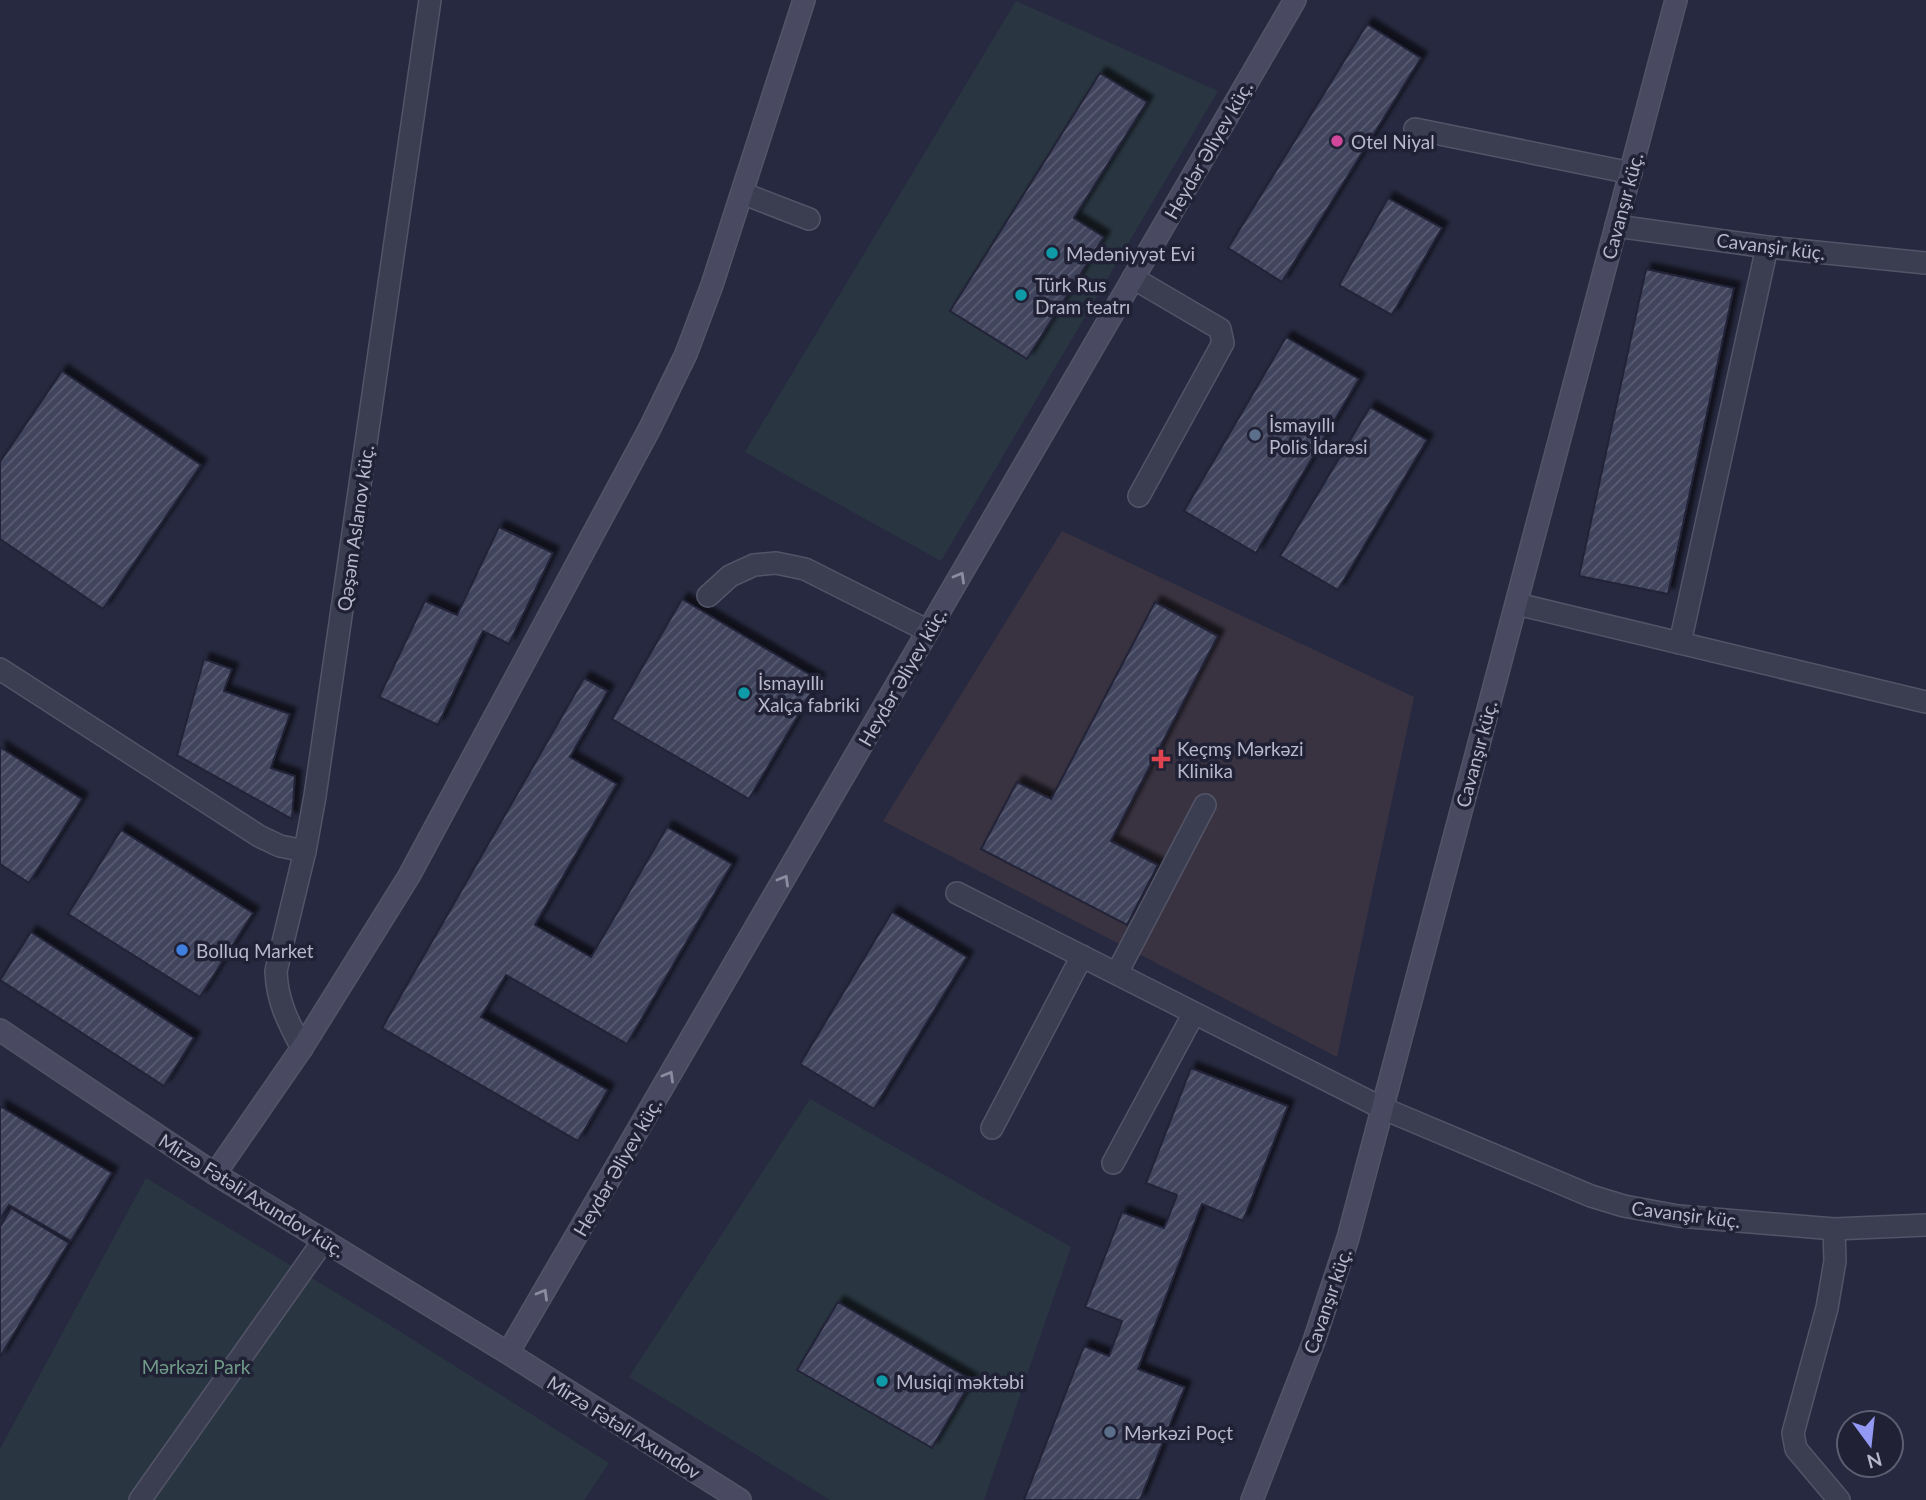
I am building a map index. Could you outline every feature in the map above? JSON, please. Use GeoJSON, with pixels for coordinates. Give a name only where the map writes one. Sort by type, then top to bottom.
{"type":"FeatureCollection","features":[{"type":"Feature","properties":{"kind":"street","name":"Qəşəm Aslanov küç."},"geometry":{"type":"LineString","coordinates":[[302,1048],[285,1018],[276,992],[276,971],[305,851],[330,703],[430,0]]}},
{"type":"Feature","properties":{"kind":"street"},"geometry":{"type":"LineString","coordinates":[[215,1174],[302,1048],[409,876],[650,428],[686,354],[712,285],[804,0]]}},
{"type":"Feature","properties":{"kind":"street","name":"Heydər Əliyev küç."},"geometry":{"type":"LineString","coordinates":[[508,1353],[1295,0]]}},
{"type":"Feature","properties":{"kind":"street","name":"Cavanşır küç."},"geometry":{"type":"LineString","coordinates":[[1252,1500],[1322,1316],[1348,1238],[1676,0]]}},
{"type":"Feature","properties":{"kind":"street"},"geometry":{"type":"LineString","coordinates":[[1415,129],[1631,173]]}},
{"type":"Feature","properties":{"kind":"street"},"geometry":{"type":"LineString","coordinates":[[742,193],[808,219]]}},
{"type":"Feature","properties":{"kind":"street","name":"Cavanşir küç."},"geometry":{"type":"LineString","coordinates":[[1616,226],[1767,247],[1926,263]]}},
{"type":"Feature","properties":{"kind":"street"},"geometry":{"type":"LineString","coordinates":[[1680,643],[1767,247]]}},
{"type":"Feature","properties":{"kind":"street"},"geometry":{"type":"LineString","coordinates":[[1133,278],[1220,329],[1223,343],[1139,496]]}},
{"type":"Feature","properties":{"kind":"street"},"geometry":{"type":"LineString","coordinates":[[708,596],[730,576],[754,565],[776,564],[805,569],[928,631]]}},
{"type":"Feature","properties":{"kind":"street"},"geometry":{"type":"LineString","coordinates":[[1517,604],[1926,702]]}},
{"type":"Feature","properties":{"kind":"street"},"geometry":{"type":"LineString","coordinates":[[0,669],[258,836],[280,846],[305,851]]}},
{"type":"Feature","properties":{"kind":"street"},"geometry":{"type":"LineString","coordinates":[[1117,974],[1205,805]]}},
{"type":"Feature","properties":{"kind":"street","name":"Cavanşir küç."},"geometry":{"type":"LineString","coordinates":[[957,892],[1381,1108],[1591,1196],[1624,1206],[1678,1216],[1834,1229],[1926,1225]]}},
{"type":"Feature","properties":{"kind":"street"},"geometry":{"type":"LineString","coordinates":[[992,1128],[1082,956]]}},
{"type":"Feature","properties":{"kind":"street"},"geometry":{"type":"LineString","coordinates":[[1113,1163],[1194,1013]]}},
{"type":"Feature","properties":{"kind":"street","name":"Mirzə Fətəli Axundov küç."},"geometry":{"type":"LineString","coordinates":[[0,1030],[215,1174],[508,1353]]}},
{"type":"Feature","properties":{"kind":"street"},"geometry":{"type":"LineString","coordinates":[[1834,1229],[1835,1261],[1827,1308],[1793,1433],[1796,1449],[1839,1500]]}},
{"type":"Feature","properties":{"kind":"street"},"geometry":{"type":"LineString","coordinates":[[140,1500],[324,1240]]}},
{"type":"Feature","properties":{"kind":"street","name":"Mirzə Fətəli Axundov"},"geometry":{"type":"LineString","coordinates":[[508,1353],[740,1500]]}},
{"type":"Feature","properties":{"kind":"shaded area","name":"Keçmş Mərkəzi Klinika"},"geometry":{"type":"Polygon","coordinates":[[[1062,531],[1414,697],[1337,1057],[883,821],[1062,531]]]}},
{"type":"Feature","properties":{"kind":"green space"},"geometry":{"type":"Polygon","coordinates":[[[1016,1],[1218,91],[941,561],[745,452],[1016,1]]]}},
{"type":"Feature","properties":{"kind":"green space"},"geometry":{"type":"Polygon","coordinates":[[[810,1099],[1071,1247],[984,1500],[830,1500],[629,1377],[810,1099]]]}},
{"type":"Feature","properties":{"kind":"green space","name":"Mərkəzi Park"},"geometry":{"type":"Polygon","coordinates":[[[146,1178],[396,1329],[609,1463],[584,1500],[0,1500],[0,1449],[146,1178]]]}},
{"type":"Feature","properties":{"kind":"building"},"geometry":{"type":"Polygon","coordinates":[[[1367,24],[1421,58],[1282,282],[1228,248],[1367,24]]]}},
{"type":"Feature","properties":{"kind":"building"},"geometry":{"type":"Polygon","coordinates":[[[1100,73],[1147,102],[1074,218],[1104,237],[1027,359],[950,311],[1100,73]]]}},
{"type":"Feature","properties":{"kind":"building"},"geometry":{"type":"Polygon","coordinates":[[[1388,198],[1442,228],[1392,315],[1339,285],[1388,198]]]}},
{"type":"Feature","properties":{"kind":"building"},"geometry":{"type":"Polygon","coordinates":[[[1646,269],[1734,288],[1668,594],[1579,576],[1646,269]]]}},
{"type":"Feature","properties":{"kind":"building"},"geometry":{"type":"Polygon","coordinates":[[[1286,337],[1359,379],[1256,553],[1184,511],[1286,337]]]}},
{"type":"Feature","properties":{"kind":"building"},"geometry":{"type":"Polygon","coordinates":[[[62,371],[201,465],[103,609],[0,539],[0,462],[62,371]]]}},
{"type":"Feature","properties":{"kind":"building"},"geometry":{"type":"Polygon","coordinates":[[[1370,407],[1427,440],[1338,590],[1280,556],[1370,407]]]}},
{"type":"Feature","properties":{"kind":"building"},"geometry":{"type":"Polygon","coordinates":[[[499,527],[553,553],[509,644],[483,631],[438,725],[379,697],[425,601],[457,615],[499,527]]]}},
{"type":"Feature","properties":{"kind":"building"},"geometry":{"type":"Polygon","coordinates":[[[682,599],[819,680],[749,799],[612,719],[682,599]]]}},
{"type":"Feature","properties":{"kind":"building"},"geometry":{"type":"Polygon","coordinates":[[[1155,602],[1218,636],[1111,841],[1158,865],[1127,925],[981,849],[1017,782],[1051,799],[1155,602]]]}},
{"type":"Feature","properties":{"kind":"building"},"geometry":{"type":"Polygon","coordinates":[[[204,659],[232,669],[224,691],[290,714],[271,768],[295,776],[292,819],[177,755],[204,659]]]}},
{"type":"Feature","properties":{"kind":"building"},"geometry":{"type":"Polygon","coordinates":[[[584,678],[608,691],[570,757],[617,784],[535,925],[591,957],[667,827],[732,864],[627,1044],[506,975],[481,1017],[608,1090],[578,1141],[382,1028],[584,678]]]}},
{"type":"Feature","properties":{"kind":"building"},"geometry":{"type":"Polygon","coordinates":[[[0,747],[82,799],[29,883],[0,864],[0,747]]]}},
{"type":"Feature","properties":{"kind":"building"},"geometry":{"type":"Polygon","coordinates":[[[121,830],[253,913],[200,997],[68,914],[121,830]]]}},
{"type":"Feature","properties":{"kind":"building"},"geometry":{"type":"Polygon","coordinates":[[[892,912],[967,957],[874,1109],[800,1064],[892,912]]]}},
{"type":"Feature","properties":{"kind":"building"},"geometry":{"type":"Polygon","coordinates":[[[31,932],[194,1038],[164,1086],[0,980],[31,932]]]}},
{"type":"Feature","properties":{"kind":"building"},"geometry":{"type":"Polygon","coordinates":[[[1191,1068],[1288,1106],[1243,1221],[1202,1204],[1138,1369],[1185,1387],[1140,1500],[1024,1500],[1084,1346],[1109,1356],[1122,1321],[1085,1307],[1122,1212],[1164,1228],[1177,1195],[1146,1183],[1191,1068]]]}},
{"type":"Feature","properties":{"kind":"building"},"geometry":{"type":"Polygon","coordinates":[[[0,1106],[112,1173],[71,1241],[9,1205],[0,1219],[0,1106]]]}},
{"type":"Feature","properties":{"kind":"building"},"geometry":{"type":"Polygon","coordinates":[[[11,1208],[69,1243],[0,1357],[0,1227],[11,1208]]]}},
{"type":"Feature","properties":{"kind":"building"},"geometry":{"type":"Polygon","coordinates":[[[838,1302],[972,1380],[932,1448],[797,1370],[838,1302]]]}},
{"type":"Feature","properties":{"kind":"place","name":"Otel Niyal"},"geometry":{"type":"Point","coordinates":[1337,141]}},
{"type":"Feature","properties":{"kind":"place","name":"Mədəniyyət Evi"},"geometry":{"type":"Point","coordinates":[1052,253]}},
{"type":"Feature","properties":{"kind":"place","name":"Türk Rus Dram teatrı"},"geometry":{"type":"Point","coordinates":[1021,295]}},
{"type":"Feature","properties":{"kind":"place","name":"İsmayıllı Polis İdarəsi"},"geometry":{"type":"Point","coordinates":[1255,435]}},
{"type":"Feature","properties":{"kind":"place","name":"İsmayıllı Xalça fabriki"},"geometry":{"type":"Point","coordinates":[744,693]}},
{"type":"Feature","properties":{"kind":"place","name":"Keçmş Mərkəzi Klinika"},"geometry":{"type":"Point","coordinates":[1161,759]}},
{"type":"Feature","properties":{"kind":"place","name":"Bolluq Market"},"geometry":{"type":"Point","coordinates":[182,950]}},
{"type":"Feature","properties":{"kind":"place","name":"Musiqi məktəbi"},"geometry":{"type":"Point","coordinates":[882,1381]}},
{"type":"Feature","properties":{"kind":"place","name":"Mərkəzi Poçt"},"geometry":{"type":"Point","coordinates":[1110,1432]}}]}
